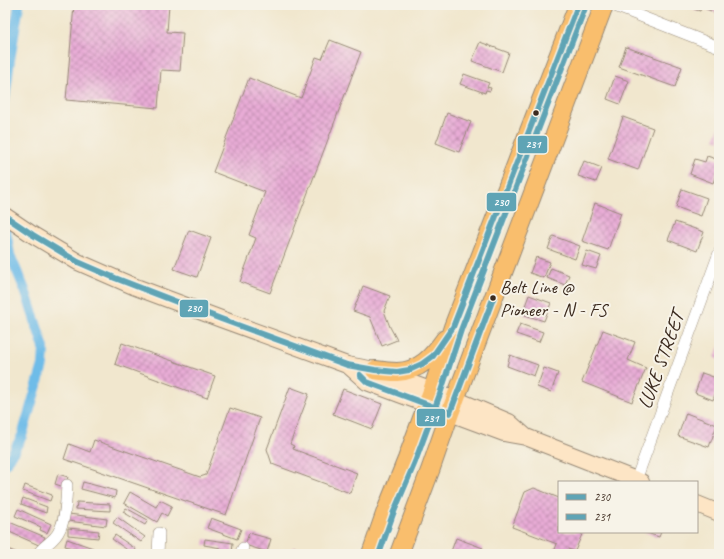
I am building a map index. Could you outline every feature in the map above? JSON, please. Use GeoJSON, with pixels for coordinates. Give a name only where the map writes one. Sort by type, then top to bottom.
{"type":"FeatureCollection","features":[{"type":"Feature","properties":{"kind":"main road"},"geometry":{"type":"LineString","coordinates":[[371,554],[386,511],[407,459],[453,327],[578,5]]}},
{"type":"Feature","properties":{"kind":"main road"},"geometry":{"type":"LineString","coordinates":[[399,554],[604,5]]}},
{"type":"Feature","properties":{"kind":"main road"},"geometry":{"type":"LineString","coordinates":[[5,216],[78,262],[133,286],[348,365],[397,372],[409,370],[422,364],[432,356],[453,327]]}},
{"type":"Feature","properties":{"kind":"main road"},"geometry":{"type":"LineString","coordinates":[[348,365],[367,382],[429,398],[453,406],[504,434],[526,437],[639,481]]}},
{"type":"Feature","properties":{"kind":"main road"},"geometry":{"type":"LineString","coordinates":[[375,370],[429,398]]}},
{"type":"Feature","properties":{"kind":"main road"},"geometry":{"type":"LineString","coordinates":[[698,504],[719,512]]}},
{"type":"Feature","properties":{"kind":"street"},"geometry":{"type":"LineString","coordinates":[[612,5],[719,47]]}},
{"type":"Feature","properties":{"kind":"street","name":"LUKE STREET"},"geometry":{"type":"LineString","coordinates":[[639,481],[719,253]]}},
{"type":"Feature","properties":{"kind":"street"},"geometry":{"type":"LineString","coordinates":[[38,554],[59,532],[64,518],[67,485]]}},
{"type":"Feature","properties":{"kind":"street"},"geometry":{"type":"LineString","coordinates":[[158,554],[160,533]]}},
{"type":"Feature","properties":{"kind":"building"},"geometry":{"type":"Polygon","coordinates":[[[74,5],[169,5],[167,32],[183,33],[180,71],[161,70],[158,108],[66,100],[74,5]]]}},
{"type":"Feature","properties":{"kind":"building"},"geometry":{"type":"Polygon","coordinates":[[[695,5],[702,5],[700,11],[694,9],[695,5]]]}},
{"type":"Feature","properties":{"kind":"building"},"geometry":{"type":"Polygon","coordinates":[[[707,5],[719,5],[719,14],[706,9],[707,5]]]}},
{"type":"Feature","properties":{"kind":"building"},"geometry":{"type":"Polygon","coordinates":[[[330,40],[361,52],[270,293],[240,282],[256,238],[249,235],[265,192],[213,172],[249,78],[301,98],[316,57],[322,59],[330,40]]]}},
{"type":"Feature","properties":{"kind":"building"},"geometry":{"type":"Polygon","coordinates":[[[480,42],[509,53],[502,72],[472,61],[480,42]]]}},
{"type":"Feature","properties":{"kind":"building"},"geometry":{"type":"Polygon","coordinates":[[[626,47],[682,67],[675,87],[619,67],[626,47]]]}},
{"type":"Feature","properties":{"kind":"building"},"geometry":{"type":"Polygon","coordinates":[[[464,74],[489,83],[487,87],[491,88],[490,91],[486,90],[485,93],[460,84],[464,74]]]}},
{"type":"Feature","properties":{"kind":"building"},"geometry":{"type":"Polygon","coordinates":[[[615,76],[629,81],[620,104],[607,99],[615,76]]]}},
{"type":"Feature","properties":{"kind":"building"},"geometry":{"type":"Polygon","coordinates":[[[447,113],[471,122],[459,152],[436,143],[447,113]]]}},
{"type":"Feature","properties":{"kind":"building"},"geometry":{"type":"Polygon","coordinates":[[[623,117],[653,128],[638,170],[608,159],[623,117]]]}},
{"type":"Feature","properties":{"kind":"building"},"geometry":{"type":"Polygon","coordinates":[[[719,127],[719,141],[714,139],[719,127]]]}},
{"type":"Feature","properties":{"kind":"building"},"geometry":{"type":"Polygon","coordinates":[[[707,156],[719,160],[719,166],[713,183],[690,174],[695,159],[705,162],[707,156]]]}},
{"type":"Feature","properties":{"kind":"building"},"geometry":{"type":"Polygon","coordinates":[[[584,161],[602,168],[596,182],[578,176],[584,161]]]}},
{"type":"Feature","properties":{"kind":"building"},"geometry":{"type":"Polygon","coordinates":[[[682,189],[707,198],[701,216],[676,207],[682,189]]]}},
{"type":"Feature","properties":{"kind":"building"},"geometry":{"type":"Polygon","coordinates":[[[595,203],[621,213],[608,250],[582,241],[595,203]]]}},
{"type":"Feature","properties":{"kind":"building"},"geometry":{"type":"Polygon","coordinates":[[[675,222],[704,232],[697,251],[668,240],[675,222]]]}},
{"type":"Feature","properties":{"kind":"building"},"geometry":{"type":"Polygon","coordinates":[[[189,230],[211,238],[197,277],[174,269],[189,230]]]}},
{"type":"Feature","properties":{"kind":"building"},"geometry":{"type":"Polygon","coordinates":[[[553,236],[580,246],[575,259],[548,249],[553,236]]]}},
{"type":"Feature","properties":{"kind":"building"},"geometry":{"type":"Polygon","coordinates":[[[587,251],[601,256],[596,269],[582,265],[587,251]]]}},
{"type":"Feature","properties":{"kind":"building"},"geometry":{"type":"Polygon","coordinates":[[[536,257],[550,262],[544,278],[530,273],[536,257]]]}},
{"type":"Feature","properties":{"kind":"building"},"geometry":{"type":"Polygon","coordinates":[[[551,268],[569,275],[565,285],[547,278],[551,268]]]}},
{"type":"Feature","properties":{"kind":"building"},"geometry":{"type":"Polygon","coordinates":[[[363,286],[390,296],[384,311],[397,340],[382,346],[370,317],[353,311],[363,286]]]}},
{"type":"Feature","properties":{"kind":"building"},"geometry":{"type":"Polygon","coordinates":[[[529,295],[551,303],[544,321],[522,314],[529,295]]]}},
{"type":"Feature","properties":{"kind":"building"},"geometry":{"type":"Polygon","coordinates":[[[520,324],[543,332],[539,342],[516,334],[520,324]]]}},
{"type":"Feature","properties":{"kind":"building"},"geometry":{"type":"Polygon","coordinates":[[[603,330],[635,342],[628,360],[646,368],[632,402],[582,382],[603,330]]]}},
{"type":"Feature","properties":{"kind":"building"},"geometry":{"type":"Polygon","coordinates":[[[122,343],[215,376],[207,398],[115,364],[122,343]]]}},
{"type":"Feature","properties":{"kind":"building"},"geometry":{"type":"Polygon","coordinates":[[[719,346],[719,360],[715,358],[719,346]]]}},
{"type":"Feature","properties":{"kind":"building"},"geometry":{"type":"Polygon","coordinates":[[[510,355],[538,365],[534,376],[507,366],[510,355]]]}},
{"type":"Feature","properties":{"kind":"building"},"geometry":{"type":"Polygon","coordinates":[[[544,368],[558,373],[551,392],[537,387],[544,368]]]}},
{"type":"Feature","properties":{"kind":"building"},"geometry":{"type":"Polygon","coordinates":[[[702,373],[719,379],[719,384],[713,400],[695,393],[702,373]]]}},
{"type":"Feature","properties":{"kind":"building"},"geometry":{"type":"Polygon","coordinates":[[[290,387],[309,394],[290,444],[294,446],[293,449],[357,473],[350,493],[272,464],[267,449],[290,387]]]}},
{"type":"Feature","properties":{"kind":"building"},"geometry":{"type":"Polygon","coordinates":[[[343,389],[382,404],[372,429],[333,414],[343,389]]]}},
{"type":"Feature","properties":{"kind":"building"},"geometry":{"type":"Polygon","coordinates":[[[230,408],[260,418],[226,515],[64,459],[69,444],[90,452],[94,440],[200,477],[206,475],[230,408]]]}},
{"type":"Feature","properties":{"kind":"building"},"geometry":{"type":"Polygon","coordinates":[[[686,413],[717,425],[709,447],[678,436],[686,413]]]}},
{"type":"Feature","properties":{"kind":"building"},"geometry":{"type":"Polygon","coordinates":[[[58,474],[68,477],[64,487],[55,484],[58,474]]]}},
{"type":"Feature","properties":{"kind":"building"},"geometry":{"type":"Polygon","coordinates":[[[83,482],[116,491],[115,498],[81,489],[83,482]]]}},
{"type":"Feature","properties":{"kind":"building"},"geometry":{"type":"Polygon","coordinates":[[[25,485],[52,495],[50,501],[23,491],[25,485]]]}},
{"type":"Feature","properties":{"kind":"building"},"geometry":{"type":"Polygon","coordinates":[[[534,488],[558,498],[558,533],[583,533],[575,551],[568,549],[566,554],[554,552],[557,544],[512,527],[525,492],[534,488]]]}},
{"type":"Feature","properties":{"kind":"building"},"geometry":{"type":"Polygon","coordinates":[[[130,492],[156,507],[160,500],[172,506],[167,516],[162,513],[157,522],[124,503],[130,492]]]}},
{"type":"Feature","properties":{"kind":"building"},"geometry":{"type":"Polygon","coordinates":[[[23,498],[47,507],[46,513],[21,504],[23,498]]]}},
{"type":"Feature","properties":{"kind":"building"},"geometry":{"type":"Polygon","coordinates":[[[77,502],[110,504],[110,511],[76,509],[77,502]]]}},
{"type":"Feature","properties":{"kind":"building"},"geometry":{"type":"Polygon","coordinates":[[[126,508],[148,520],[145,525],[123,512],[126,508]]]}},
{"type":"Feature","properties":{"kind":"building"},"geometry":{"type":"Polygon","coordinates":[[[18,509],[51,524],[47,533],[40,530],[41,527],[15,516],[18,509]]]}},
{"type":"Feature","properties":{"kind":"building"},"geometry":{"type":"Polygon","coordinates":[[[69,514],[107,519],[106,526],[68,521],[69,514]]]}},
{"type":"Feature","properties":{"kind":"building"},"geometry":{"type":"Polygon","coordinates":[[[117,517],[145,537],[141,542],[113,523],[117,517]]]}},
{"type":"Feature","properties":{"kind":"building"},"geometry":{"type":"Polygon","coordinates":[[[211,518],[241,529],[237,539],[207,528],[211,518]]]}},
{"type":"Feature","properties":{"kind":"building"},"geometry":{"type":"Polygon","coordinates":[[[7,521],[45,537],[41,546],[5,530],[7,521]]]}},
{"type":"Feature","properties":{"kind":"building"},"geometry":{"type":"Polygon","coordinates":[[[68,528],[99,531],[98,538],[68,535],[68,528]]]}},
{"type":"Feature","properties":{"kind":"building"},"geometry":{"type":"Polygon","coordinates":[[[249,533],[271,539],[267,552],[245,545],[249,533]]]}},
{"type":"Feature","properties":{"kind":"building"},"geometry":{"type":"Polygon","coordinates":[[[647,533],[661,533],[659,537],[647,533]]]}},
{"type":"Feature","properties":{"kind":"building"},"geometry":{"type":"Polygon","coordinates":[[[115,535],[136,549],[133,554],[112,539],[115,535]]]}},
{"type":"Feature","properties":{"kind":"building"},"geometry":{"type":"Polygon","coordinates":[[[456,538],[483,548],[481,554],[450,554],[456,538]]]}},
{"type":"Feature","properties":{"kind":"building"},"geometry":{"type":"Polygon","coordinates":[[[67,539],[93,548],[91,554],[65,546],[67,539]]]}},
{"type":"Feature","properties":{"kind":"building"},"geometry":{"type":"Polygon","coordinates":[[[205,539],[233,543],[232,554],[220,554],[221,548],[204,545],[205,539]]]}},
{"type":"Feature","properties":{"kind":"building"},"geometry":{"type":"Polygon","coordinates":[[[294,547],[312,554],[291,554],[294,547]]]}},
{"type":"Feature","properties":{"kind":"building"},"geometry":{"type":"Polygon","coordinates":[[[5,548],[20,554],[5,554],[5,548]]]}},
{"type":"Feature","properties":{"kind":"waterway"},"geometry":{"type":"LineString","coordinates":[[5,99],[19,5]]}},
{"type":"Feature","properties":{"kind":"waterway"},"geometry":{"type":"LineString","coordinates":[[5,224],[10,255],[25,290],[44,348],[43,365],[22,436],[5,464]]}},
{"type":"Feature","properties":{"kind":"transit line","name":"230"},"geometry":{"type":"LineString","coordinates":[[5,216],[78,262],[221,319],[347,365],[397,372],[409,370],[422,364],[433,356],[453,327],[578,5]]}},
{"type":"Feature","properties":{"kind":"transit line","name":"231"},"geometry":{"type":"LineString","coordinates":[[379,554],[440,394],[461,330],[585,8]]}},
{"type":"Feature","properties":{"kind":"transit line","name":"230"},"geometry":{"type":"LineString","coordinates":[[450,413],[494,296]]}},
{"type":"Feature","properties":{"kind":"transit line","name":"230"},"geometry":{"type":"LineString","coordinates":[[360,375],[367,382],[450,413]]}},
{"type":"Feature","properties":{"kind":"place","name":"Belt Line @ Pioneer - N - FS"},"geometry":{"type":"Point","coordinates":[493,298]}}]}
